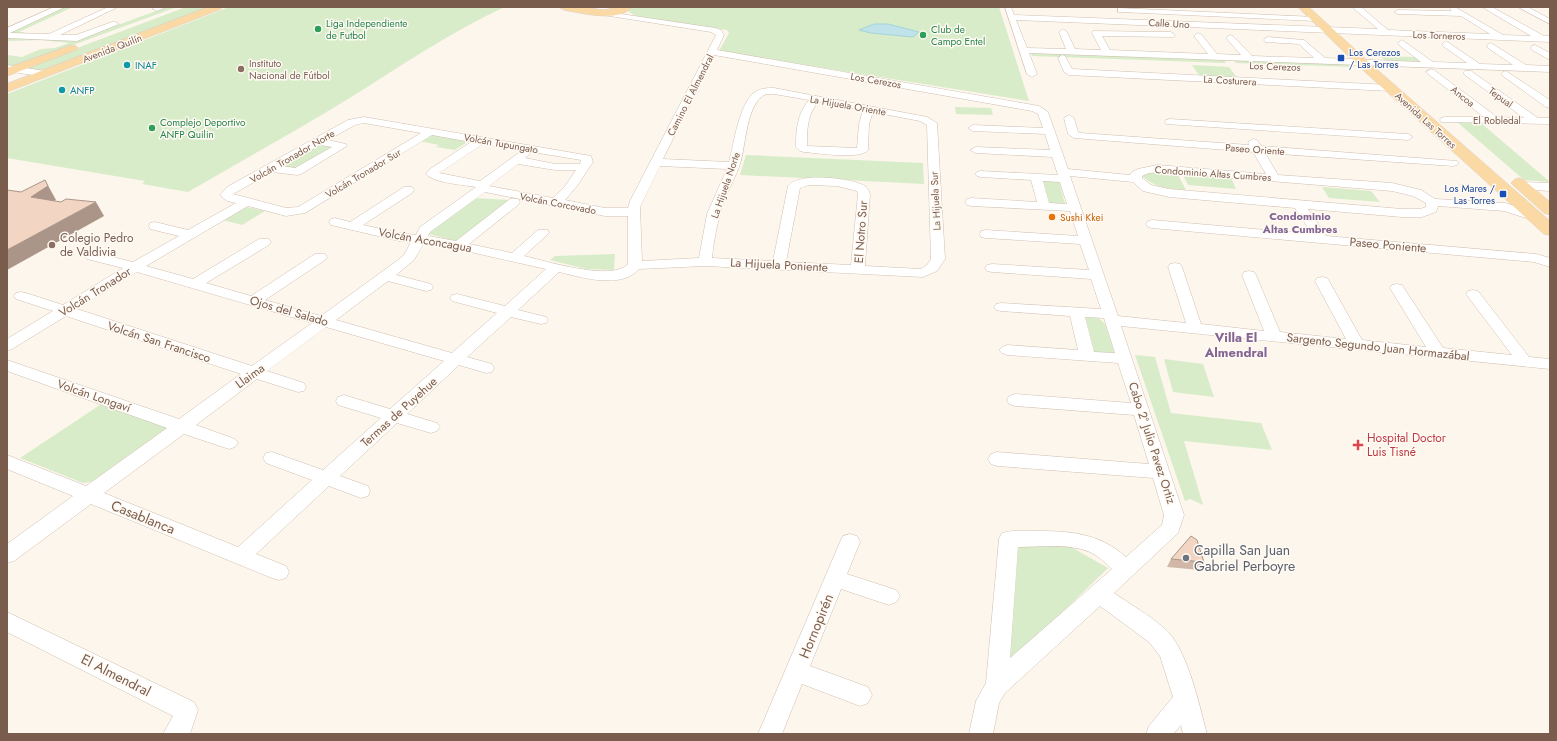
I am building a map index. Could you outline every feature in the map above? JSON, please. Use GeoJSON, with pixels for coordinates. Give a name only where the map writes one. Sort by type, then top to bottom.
{"type":"FeatureCollection","features":[{"type":"Feature","properties":{"kind":"main road","name":"Avenida Quilín"},"geometry":{"type":"LineString","coordinates":[[7,88],[217,7]]}},
{"type":"Feature","properties":{"kind":"main road"},"geometry":{"type":"LineString","coordinates":[[564,7],[597,12],[620,11]]}},
{"type":"Feature","properties":{"kind":"main road","name":"Avenida Las Torres"},"geometry":{"type":"LineString","coordinates":[[1318,7],[1344,32],[1374,66],[1390,88],[1550,210]]}},
{"type":"Feature","properties":{"kind":"main road","name":"Avenida Las Torres"},"geometry":{"type":"LineString","coordinates":[[1301,8],[1316,19],[1328,31],[1445,120],[1506,177],[1511,204],[1535,217],[1550,230]]}},
{"type":"Feature","properties":{"kind":"main road"},"geometry":{"type":"LineString","coordinates":[[158,11],[174,10]]}},
{"type":"Feature","properties":{"kind":"main road"},"geometry":{"type":"LineString","coordinates":[[583,10],[620,11]]}},
{"type":"Feature","properties":{"kind":"main road","name":"Avenida Quilín"},"geometry":{"type":"LineString","coordinates":[[9,71],[120,26]]}},
{"type":"Feature","properties":{"kind":"street"},"geometry":{"type":"LineString","coordinates":[[7,29],[54,7]]}},
{"type":"Feature","properties":{"kind":"street"},"geometry":{"type":"LineString","coordinates":[[7,29],[61,7]]}},
{"type":"Feature","properties":{"kind":"street"},"geometry":{"type":"LineString","coordinates":[[51,36],[114,7]]}},
{"type":"Feature","properties":{"kind":"street"},"geometry":{"type":"LineString","coordinates":[[1007,7],[1032,74]]}},
{"type":"Feature","properties":{"kind":"street"},"geometry":{"type":"LineString","coordinates":[[1356,7],[1387,33]]}},
{"type":"Feature","properties":{"kind":"street"},"geometry":{"type":"LineString","coordinates":[[1451,7],[1503,38]]}},
{"type":"Feature","properties":{"kind":"street"},"geometry":{"type":"LineString","coordinates":[[1486,7],[1546,39]]}},
{"type":"Feature","properties":{"kind":"street"},"geometry":{"type":"LineString","coordinates":[[1522,7],[1550,22]]}},
{"type":"Feature","properties":{"kind":"street"},"geometry":{"type":"LineString","coordinates":[[1127,22],[1120,8],[1316,19]]}},
{"type":"Feature","properties":{"kind":"street"},"geometry":{"type":"LineString","coordinates":[[1394,10],[1462,14]]}},
{"type":"Feature","properties":{"kind":"street"},"geometry":{"type":"LineString","coordinates":[[1394,10],[1427,35]]}},
{"type":"Feature","properties":{"kind":"street","name":"Camino El Almendral"},"geometry":{"type":"LineString","coordinates":[[620,11],[718,32],[720,34],[636,201],[631,269]]}},
{"type":"Feature","properties":{"kind":"street"},"geometry":{"type":"LineString","coordinates":[[1439,13],[1452,22]]}},
{"type":"Feature","properties":{"kind":"street","name":"Calle Uno"},"geometry":{"type":"LineString","coordinates":[[1011,16],[1087,17],[1127,22],[1328,31]]}},
{"type":"Feature","properties":{"kind":"street"},"geometry":{"type":"LineString","coordinates":[[7,35],[77,38],[120,26]]}},
{"type":"Feature","properties":{"kind":"street","name":"Los Torneros"},"geometry":{"type":"LineString","coordinates":[[1328,31],[1546,39]]}},
{"type":"Feature","properties":{"kind":"street"},"geometry":{"type":"LineString","coordinates":[[1063,32],[1072,52]]}},
{"type":"Feature","properties":{"kind":"street"},"geometry":{"type":"LineString","coordinates":[[1108,53],[1096,33],[1167,35],[1178,55]]}},
{"type":"Feature","properties":{"kind":"street"},"geometry":{"type":"LineString","coordinates":[[1129,34],[1143,54]]}},
{"type":"Feature","properties":{"kind":"street"},"geometry":{"type":"LineString","coordinates":[[1198,36],[1214,56]]}},
{"type":"Feature","properties":{"kind":"street"},"geometry":{"type":"LineString","coordinates":[[1230,38],[1249,58]]}},
{"type":"Feature","properties":{"kind":"street"},"geometry":{"type":"LineString","coordinates":[[1286,59],[1268,40],[1301,42],[1322,60]]}},
{"type":"Feature","properties":{"kind":"street","name":"Ancoa"},"geometry":{"type":"LineString","coordinates":[[1402,42],[1494,120]]}},
{"type":"Feature","properties":{"kind":"street"},"geometry":{"type":"LineString","coordinates":[[1446,44],[1477,66]]}},
{"type":"Feature","properties":{"kind":"street"},"geometry":{"type":"LineString","coordinates":[[1491,46],[1524,72]]}},
{"type":"Feature","properties":{"kind":"street"},"geometry":{"type":"LineString","coordinates":[[1535,48],[1550,57]]}},
{"type":"Feature","properties":{"kind":"street","name":"Los Cerezos"},"geometry":{"type":"LineString","coordinates":[[711,52],[1041,110]]}},
{"type":"Feature","properties":{"kind":"street","name":"Los Cerezos"},"geometry":{"type":"LineString","coordinates":[[1025,53],[1072,52],[1214,56],[1229,60],[1249,58],[1322,60],[1374,66]]}},
{"type":"Feature","properties":{"kind":"street","name":"Los Cerezos"},"geometry":{"type":"LineString","coordinates":[[1025,53],[1062,58],[1229,60],[1431,68],[1477,66],[1503,71]]}},
{"type":"Feature","properties":{"kind":"street","name":"La Costurera"},"geometry":{"type":"LineString","coordinates":[[1062,58],[1069,72],[1390,88]]}},
{"type":"Feature","properties":{"kind":"street"},"geometry":{"type":"LineString","coordinates":[[1229,60],[1245,81]]}},
{"type":"Feature","properties":{"kind":"street","name":"Los Cerezos"},"geometry":{"type":"LineString","coordinates":[[1431,68],[1468,73],[1503,71],[1549,75]]}},
{"type":"Feature","properties":{"kind":"street"},"geometry":{"type":"LineString","coordinates":[[9,71],[45,74]]}},
{"type":"Feature","properties":{"kind":"street"},"geometry":{"type":"LineString","coordinates":[[9,71],[32,78]]}},
{"type":"Feature","properties":{"kind":"street"},"geometry":{"type":"LineString","coordinates":[[1503,71],[1550,105]]}},
{"type":"Feature","properties":{"kind":"street","name":"Tepual"},"geometry":{"type":"LineString","coordinates":[[1468,73],[1534,120]]}},
{"type":"Feature","properties":{"kind":"street"},"geometry":{"type":"LineString","coordinates":[[1266,74],[1273,82]]}},
{"type":"Feature","properties":{"kind":"street"},"geometry":{"type":"LineString","coordinates":[[1304,76],[1313,84]]}},
{"type":"Feature","properties":{"kind":"street"},"geometry":{"type":"LineString","coordinates":[[1341,77],[1350,86]]}},
{"type":"Feature","properties":{"kind":"street","name":"La Hijuela Oriente"},"geometry":{"type":"LineString","coordinates":[[764,91],[774,91],[923,119],[932,124]]}},
{"type":"Feature","properties":{"kind":"street","name":"La Hijuela Norte"},"geometry":{"type":"LineString","coordinates":[[705,262],[708,236],[719,199],[734,163],[742,127],[755,97],[764,91]]}},
{"type":"Feature","properties":{"kind":"street"},"geometry":{"type":"LineString","coordinates":[[815,99],[810,104],[803,117],[801,147],[804,149],[856,152],[862,150],[864,124],[869,109]]}},
{"type":"Feature","properties":{"kind":"street","name":"Cabo 2º Julio Pavez Ortiz"},"geometry":{"type":"LineString","coordinates":[[981,734],[988,702],[997,685],[1166,533],[1173,522],[1172,508],[1125,358],[1084,240],[1050,131],[1041,110]]}},
{"type":"Feature","properties":{"kind":"street","name":"Paseo Oriente"},"geometry":{"type":"LineString","coordinates":[[1069,118],[1073,134],[1077,135],[1452,163]]}},
{"type":"Feature","properties":{"kind":"street","name":"Volcán Tupungato"},"geometry":{"type":"LineString","coordinates":[[359,120],[367,120],[583,157],[588,161],[584,167]]}},
{"type":"Feature","properties":{"kind":"street","name":"Volcán Tronador Norte"},"geometry":{"type":"LineString","coordinates":[[246,202],[228,198],[226,195],[231,190],[352,122],[359,120]]}},
{"type":"Feature","properties":{"kind":"street","name":"El Robledal"},"geometry":{"type":"LineString","coordinates":[[1445,120],[1550,121]]}},
{"type":"Feature","properties":{"kind":"street"},"geometry":{"type":"LineString","coordinates":[[1170,122],[1408,137]]}},
{"type":"Feature","properties":{"kind":"street","name":"La Hijuela Sur"},"geometry":{"type":"LineString","coordinates":[[924,273],[932,268],[938,259],[932,124]]}},
{"type":"Feature","properties":{"kind":"street"},"geometry":{"type":"LineString","coordinates":[[1244,126],[1274,177]]}},
{"type":"Feature","properties":{"kind":"street"},"geometry":{"type":"LineString","coordinates":[[973,128],[1050,131]]}},
{"type":"Feature","properties":{"kind":"street","name":"Volcán Tronador Sur"},"geometry":{"type":"LineString","coordinates":[[246,202],[286,212],[305,208],[431,131]]}},
{"type":"Feature","properties":{"kind":"street"},"geometry":{"type":"LineString","coordinates":[[1326,132],[1345,155]]}},
{"type":"Feature","properties":{"kind":"street","name":"Volcán Corcovado"},"geometry":{"type":"LineString","coordinates":[[481,140],[434,171],[432,174],[435,176],[555,203],[605,212],[634,212]]}},
{"type":"Feature","properties":{"kind":"street"},"geometry":{"type":"LineString","coordinates":[[271,168],[297,172],[342,146],[318,141]]}},
{"type":"Feature","properties":{"kind":"street","name":"Llaima"},"geometry":{"type":"LineString","coordinates":[[7,555],[407,260],[429,227],[531,148]]}},
{"type":"Feature","properties":{"kind":"street"},"geometry":{"type":"LineString","coordinates":[[976,150],[1057,154]]}},
{"type":"Feature","properties":{"kind":"street"},"geometry":{"type":"LineString","coordinates":[[516,160],[555,167],[584,167]]}},
{"type":"Feature","properties":{"kind":"street"},"geometry":{"type":"LineString","coordinates":[[657,160],[734,163]]}},
{"type":"Feature","properties":{"kind":"street"},"geometry":{"type":"LineString","coordinates":[[555,203],[567,192],[584,167]]}},
{"type":"Feature","properties":{"kind":"street","name":"Condominio Altas Cumbres"},"geometry":{"type":"LineString","coordinates":[[1432,202],[1432,209],[1416,213],[1164,193],[1143,186],[1136,178],[1136,174],[1158,168],[1274,177],[1392,187],[1417,193],[1432,202],[1511,204]]}},
{"type":"Feature","properties":{"kind":"street"},"geometry":{"type":"LineString","coordinates":[[981,174],[1036,177],[1064,176],[1136,178]]}},
{"type":"Feature","properties":{"kind":"street"},"geometry":{"type":"LineString","coordinates":[[1036,177],[1044,206]]}},
{"type":"Feature","properties":{"kind":"street"},"geometry":{"type":"LineString","coordinates":[[1506,177],[1550,187]]}},
{"type":"Feature","properties":{"kind":"street","name":"El Notro Sur"},"geometry":{"type":"LineString","coordinates":[[779,265],[794,186],[801,183],[828,182],[852,185],[862,189],[864,194],[858,269]]}},
{"type":"Feature","properties":{"kind":"street"},"geometry":{"type":"LineString","coordinates":[[352,226],[408,190]]}},
{"type":"Feature","properties":{"kind":"street","name":"Volcán Tronador"},"geometry":{"type":"LineString","coordinates":[[7,346],[135,267],[246,202]]}},
{"type":"Feature","properties":{"kind":"street"},"geometry":{"type":"LineString","coordinates":[[459,245],[514,202]]}},
{"type":"Feature","properties":{"kind":"street"},"geometry":{"type":"LineString","coordinates":[[971,202],[1074,208]]}},
{"type":"Feature","properties":{"kind":"street"},"geometry":{"type":"LineString","coordinates":[[1299,204],[1322,239]]}},
{"type":"Feature","properties":{"kind":"street","name":"Volcán Aconcagua"},"geometry":{"type":"LineString","coordinates":[[335,222],[399,237],[439,241],[459,245],[598,276],[615,276],[631,269]]}},
{"type":"Feature","properties":{"kind":"street","name":"Paseo Poniente"},"geometry":{"type":"LineString","coordinates":[[1152,224],[1536,258],[1550,263]]}},
{"type":"Feature","properties":{"kind":"street"},"geometry":{"type":"LineString","coordinates":[[155,226],[191,235]]}},
{"type":"Feature","properties":{"kind":"street"},"geometry":{"type":"LineString","coordinates":[[514,258],[543,233]]}},
{"type":"Feature","properties":{"kind":"street"},"geometry":{"type":"LineString","coordinates":[[986,234],[1084,240]]}},
{"type":"Feature","properties":{"kind":"street"},"geometry":{"type":"LineString","coordinates":[[195,284],[264,242]]}},
{"type":"Feature","properties":{"kind":"street","name":"Ojos del Salado"},"geometry":{"type":"LineString","coordinates":[[92,256],[253,300],[486,368]]}},
{"type":"Feature","properties":{"kind":"street"},"geometry":{"type":"LineString","coordinates":[[253,300],[320,257]]}},
{"type":"Feature","properties":{"kind":"street","name":"La Hijuela Poniente"},"geometry":{"type":"LineString","coordinates":[[631,269],[705,262],[924,273]]}},
{"type":"Feature","properties":{"kind":"street"},"geometry":{"type":"LineString","coordinates":[[1175,266],[1195,328]]}},
{"type":"Feature","properties":{"kind":"street","name":"Termas de Puyehue"},"geometry":{"type":"LineString","coordinates":[[241,556],[509,312],[556,267]]}},
{"type":"Feature","properties":{"kind":"street"},"geometry":{"type":"LineString","coordinates":[[992,268],[1096,275]]}},
{"type":"Feature","properties":{"kind":"street"},"geometry":{"type":"LineString","coordinates":[[1249,275],[1274,336]]}},
{"type":"Feature","properties":{"kind":"street"},"geometry":{"type":"LineString","coordinates":[[385,276],[426,287]]}},
{"type":"Feature","properties":{"kind":"street"},"geometry":{"type":"LineString","coordinates":[[1322,281],[1357,345]]}},
{"type":"Feature","properties":{"kind":"street"},"geometry":{"type":"LineString","coordinates":[[1396,288],[1438,353]]}},
{"type":"Feature","properties":{"kind":"street"},"geometry":{"type":"LineString","coordinates":[[1473,294],[1525,362]]}},
{"type":"Feature","properties":{"kind":"street","name":"Volcán San Francisco"},"geometry":{"type":"LineString","coordinates":[[21,296],[298,387]]}},
{"type":"Feature","properties":{"kind":"street"},"geometry":{"type":"LineString","coordinates":[[457,298],[541,320]]}},
{"type":"Feature","properties":{"kind":"street","name":"Sargento Segundo Juan Hormazábal"},"geometry":{"type":"LineString","coordinates":[[1001,307],[1076,312],[1195,328],[1550,364]]}},
{"type":"Feature","properties":{"kind":"street"},"geometry":{"type":"LineString","coordinates":[[1076,312],[1088,356]]}},
{"type":"Feature","properties":{"kind":"street"},"geometry":{"type":"LineString","coordinates":[[1007,350],[1125,358]]}},
{"type":"Feature","properties":{"kind":"street","name":"Volcán Longaví"},"geometry":{"type":"LineString","coordinates":[[7,365],[229,443]]}},
{"type":"Feature","properties":{"kind":"street"},"geometry":{"type":"LineString","coordinates":[[344,400],[431,427]]}},
{"type":"Feature","properties":{"kind":"street"},"geometry":{"type":"LineString","coordinates":[[1015,400],[1141,410]]}},
{"type":"Feature","properties":{"kind":"street"},"geometry":{"type":"LineString","coordinates":[[272,458],[360,491]]}},
{"type":"Feature","properties":{"kind":"street"},"geometry":{"type":"LineString","coordinates":[[997,459],[1161,472]]}},
{"type":"Feature","properties":{"kind":"street","name":"Casablanca"},"geometry":{"type":"LineString","coordinates":[[7,462],[279,572]]}},
{"type":"Feature","properties":{"kind":"street"},"geometry":{"type":"LineString","coordinates":[[997,685],[1010,539],[1076,540],[1093,545],[1105,551],[1126,569]]}},
{"type":"Feature","properties":{"kind":"street","name":"Hornopirén"},"geometry":{"type":"LineString","coordinates":[[770,734],[850,542]]}},
{"type":"Feature","properties":{"kind":"street","name":"Hornopirén"},"geometry":{"type":"LineString","coordinates":[[835,579],[889,596]]}},
{"type":"Feature","properties":{"kind":"street"},"geometry":{"type":"LineString","coordinates":[[1098,593],[1157,636],[1170,651],[1195,734]]}},
{"type":"Feature","properties":{"kind":"street","name":"El Almendral"},"geometry":{"type":"LineString","coordinates":[[14,624],[186,710],[182,727],[175,734]]}},
{"type":"Feature","properties":{"kind":"street","name":"Hornopirén"},"geometry":{"type":"LineString","coordinates":[[797,672],[860,694]]}},
{"type":"Feature","properties":{"kind":"street"},"geometry":{"type":"LineString","coordinates":[[1158,734],[1186,700]]}},
{"type":"Feature","properties":{"kind":"green space"},"geometry":{"type":"Polygon","coordinates":[[[64,7],[73,7],[19,32],[25,32],[24,33],[7,33],[64,7]]]}},
{"type":"Feature","properties":{"kind":"green space"},"geometry":{"type":"Polygon","coordinates":[[[167,7],[177,7],[16,66],[7,67],[7,55],[22,57],[41,49],[55,48],[69,43],[40,40],[7,41],[7,38],[82,38],[167,7]]]}},
{"type":"Feature","properties":{"kind":"green space"},"geometry":{"type":"Polygon","coordinates":[[[186,7],[213,7],[42,71],[24,68],[186,7]]]}},
{"type":"Feature","properties":{"kind":"green space","name":"Complejo Deportivo ANFP Quilin"},"geometry":{"type":"Polygon","coordinates":[[[229,7],[505,7],[464,27],[328,111],[188,192],[142,184],[145,181],[7,158],[7,94],[229,7]]]}},
{"type":"Feature","properties":{"kind":"green space","name":"Club de Campo Entel"},"geometry":{"type":"Polygon","coordinates":[[[629,7],[999,7],[1029,101],[719,51],[729,33],[727,30],[636,16],[629,12],[629,7]]]}},
{"type":"Feature","properties":{"kind":"green space"},"geometry":{"type":"Polygon","coordinates":[[[1031,52],[1222,58],[1226,63],[1032,56],[1031,52]]]}},
{"type":"Feature","properties":{"kind":"green space"},"geometry":{"type":"Polygon","coordinates":[[[1379,56],[1416,57],[1424,63],[1386,61],[1379,56]]]}},
{"type":"Feature","properties":{"kind":"green space"},"geometry":{"type":"Polygon","coordinates":[[[1232,59],[1350,63],[1354,67],[1236,63],[1232,59]]]}},
{"type":"Feature","properties":{"kind":"green space"},"geometry":{"type":"Polygon","coordinates":[[[1192,65],[1229,67],[1238,79],[1200,77],[1192,65]]]}},
{"type":"Feature","properties":{"kind":"green space"},"geometry":{"type":"Polygon","coordinates":[[[955,107],[991,108],[993,115],[956,114],[955,107]]]}},
{"type":"Feature","properties":{"kind":"green space"},"geometry":{"type":"Polygon","coordinates":[[[1457,122],[1481,123],[1550,182],[1524,180],[1457,122]]]}},
{"type":"Feature","properties":{"kind":"green space"},"geometry":{"type":"Polygon","coordinates":[[[429,135],[469,141],[455,150],[436,147],[439,145],[419,141],[429,135]]]}},
{"type":"Feature","properties":{"kind":"green space"},"geometry":{"type":"Polygon","coordinates":[[[320,143],[337,146],[299,170],[277,167],[320,143]]]}},
{"type":"Feature","properties":{"kind":"green space"},"geometry":{"type":"Polygon","coordinates":[[[746,155],[923,163],[924,184],[740,175],[746,155]]]}},
{"type":"Feature","properties":{"kind":"green space"},"geometry":{"type":"Polygon","coordinates":[[[1147,171],[1176,171],[1186,190],[1168,188],[1152,183],[1142,176],[1147,171]]]}},
{"type":"Feature","properties":{"kind":"green space"},"geometry":{"type":"Polygon","coordinates":[[[1183,175],[1231,178],[1236,189],[1188,185],[1183,175]]]}},
{"type":"Feature","properties":{"kind":"green space"},"geometry":{"type":"Polygon","coordinates":[[[1041,180],[1059,181],[1065,204],[1045,203],[1041,180]]]}},
{"type":"Feature","properties":{"kind":"green space"},"geometry":{"type":"Polygon","coordinates":[[[1322,187],[1371,191],[1380,202],[1329,198],[1322,187]]]}},
{"type":"Feature","properties":{"kind":"green space"},"geometry":{"type":"Polygon","coordinates":[[[474,198],[511,200],[459,242],[425,233],[474,198]]]}},
{"type":"Feature","properties":{"kind":"green space"},"geometry":{"type":"Polygon","coordinates":[[[246,207],[265,211],[242,225],[223,220],[246,207]]]}},
{"type":"Feature","properties":{"kind":"green space"},"geometry":{"type":"Polygon","coordinates":[[[615,254],[614,270],[586,269],[550,260],[555,256],[615,254]]]}},
{"type":"Feature","properties":{"kind":"green space"},"geometry":{"type":"Polygon","coordinates":[[[1078,314],[1095,315],[1105,324],[1115,355],[1089,354],[1078,314]]]}},
{"type":"Feature","properties":{"kind":"green space"},"geometry":{"type":"Polygon","coordinates":[[[1135,355],[1155,357],[1171,413],[1261,423],[1272,450],[1184,441],[1203,505],[1190,499],[1185,501],[1135,355]]]}},
{"type":"Feature","properties":{"kind":"green space"},"geometry":{"type":"Polygon","coordinates":[[[1164,359],[1203,364],[1214,397],[1173,392],[1164,359]]]}},
{"type":"Feature","properties":{"kind":"green space"},"geometry":{"type":"Polygon","coordinates":[[[103,403],[169,425],[166,430],[95,481],[83,483],[20,458],[103,403]]]}},
{"type":"Feature","properties":{"kind":"green space"},"geometry":{"type":"Polygon","coordinates":[[[1020,545],[1071,547],[1108,568],[1006,667],[1016,551],[1020,545]]]}},
{"type":"Feature","properties":{"kind":"water"},"geometry":{"type":"Polygon","coordinates":[[[874,24],[888,24],[919,32],[913,37],[871,33],[859,30],[874,24]]]}},
{"type":"Feature","properties":{"kind":"building"},"geometry":{"type":"Polygon","coordinates":[[[45,180],[48,186],[31,197],[61,202],[66,199],[96,202],[7,250],[7,190],[21,192],[45,180]]]}},
{"type":"Feature","properties":{"kind":"building"},"geometry":{"type":"Polygon","coordinates":[[[1191,536],[1197,540],[1204,562],[1171,559],[1191,536]]]}},
{"type":"Feature","properties":{"kind":"place","name":"Liga Independiente de Futbol"},"geometry":{"type":"Point","coordinates":[318,29]}},
{"type":"Feature","properties":{"kind":"place","name":"Club de Campo Entel"},"geometry":{"type":"Point","coordinates":[923,35]}},
{"type":"Feature","properties":{"kind":"place","name":"Los Cerezos / Las Torres"},"geometry":{"type":"Point","coordinates":[1341,58]}},
{"type":"Feature","properties":{"kind":"place","name":"INAF"},"geometry":{"type":"Point","coordinates":[127,65]}},
{"type":"Feature","properties":{"kind":"place","name":"Instituto Nacional de Fútbol"},"geometry":{"type":"Point","coordinates":[241,69]}},
{"type":"Feature","properties":{"kind":"place","name":"ANFP"},"geometry":{"type":"Point","coordinates":[62,90]}},
{"type":"Feature","properties":{"kind":"place","name":"Complejo Deportivo ANFP Quilin"},"geometry":{"type":"Point","coordinates":[152,128]}},
{"type":"Feature","properties":{"kind":"place","name":"Los Mares / Las Torres"},"geometry":{"type":"Point","coordinates":[1503,194]}},
{"type":"Feature","properties":{"kind":"place","name":"Sushi Kkei"},"geometry":{"type":"Point","coordinates":[1052,217]}},
{"type":"Feature","properties":{"kind":"place","name":"Colegio Pedro de Valdivia"},"geometry":{"type":"Point","coordinates":[52,245]}},
{"type":"Feature","properties":{"kind":"place","name":"Hospital Doctor Luis Tisné"},"geometry":{"type":"Point","coordinates":[1358,445]}},
{"type":"Feature","properties":{"kind":"place","name":"Capilla San Juan Gabriel Perboyre"},"geometry":{"type":"Point","coordinates":[1186,558]}},
{"type":"Feature","properties":{"kind":"district","name":"Condominio Altas Cumbres"},"geometry":{"type":"Point","coordinates":[1300,222]}},
{"type":"Feature","properties":{"kind":"district","name":"Villa El Almendral"},"geometry":{"type":"Point","coordinates":[1236,344]}}]}
